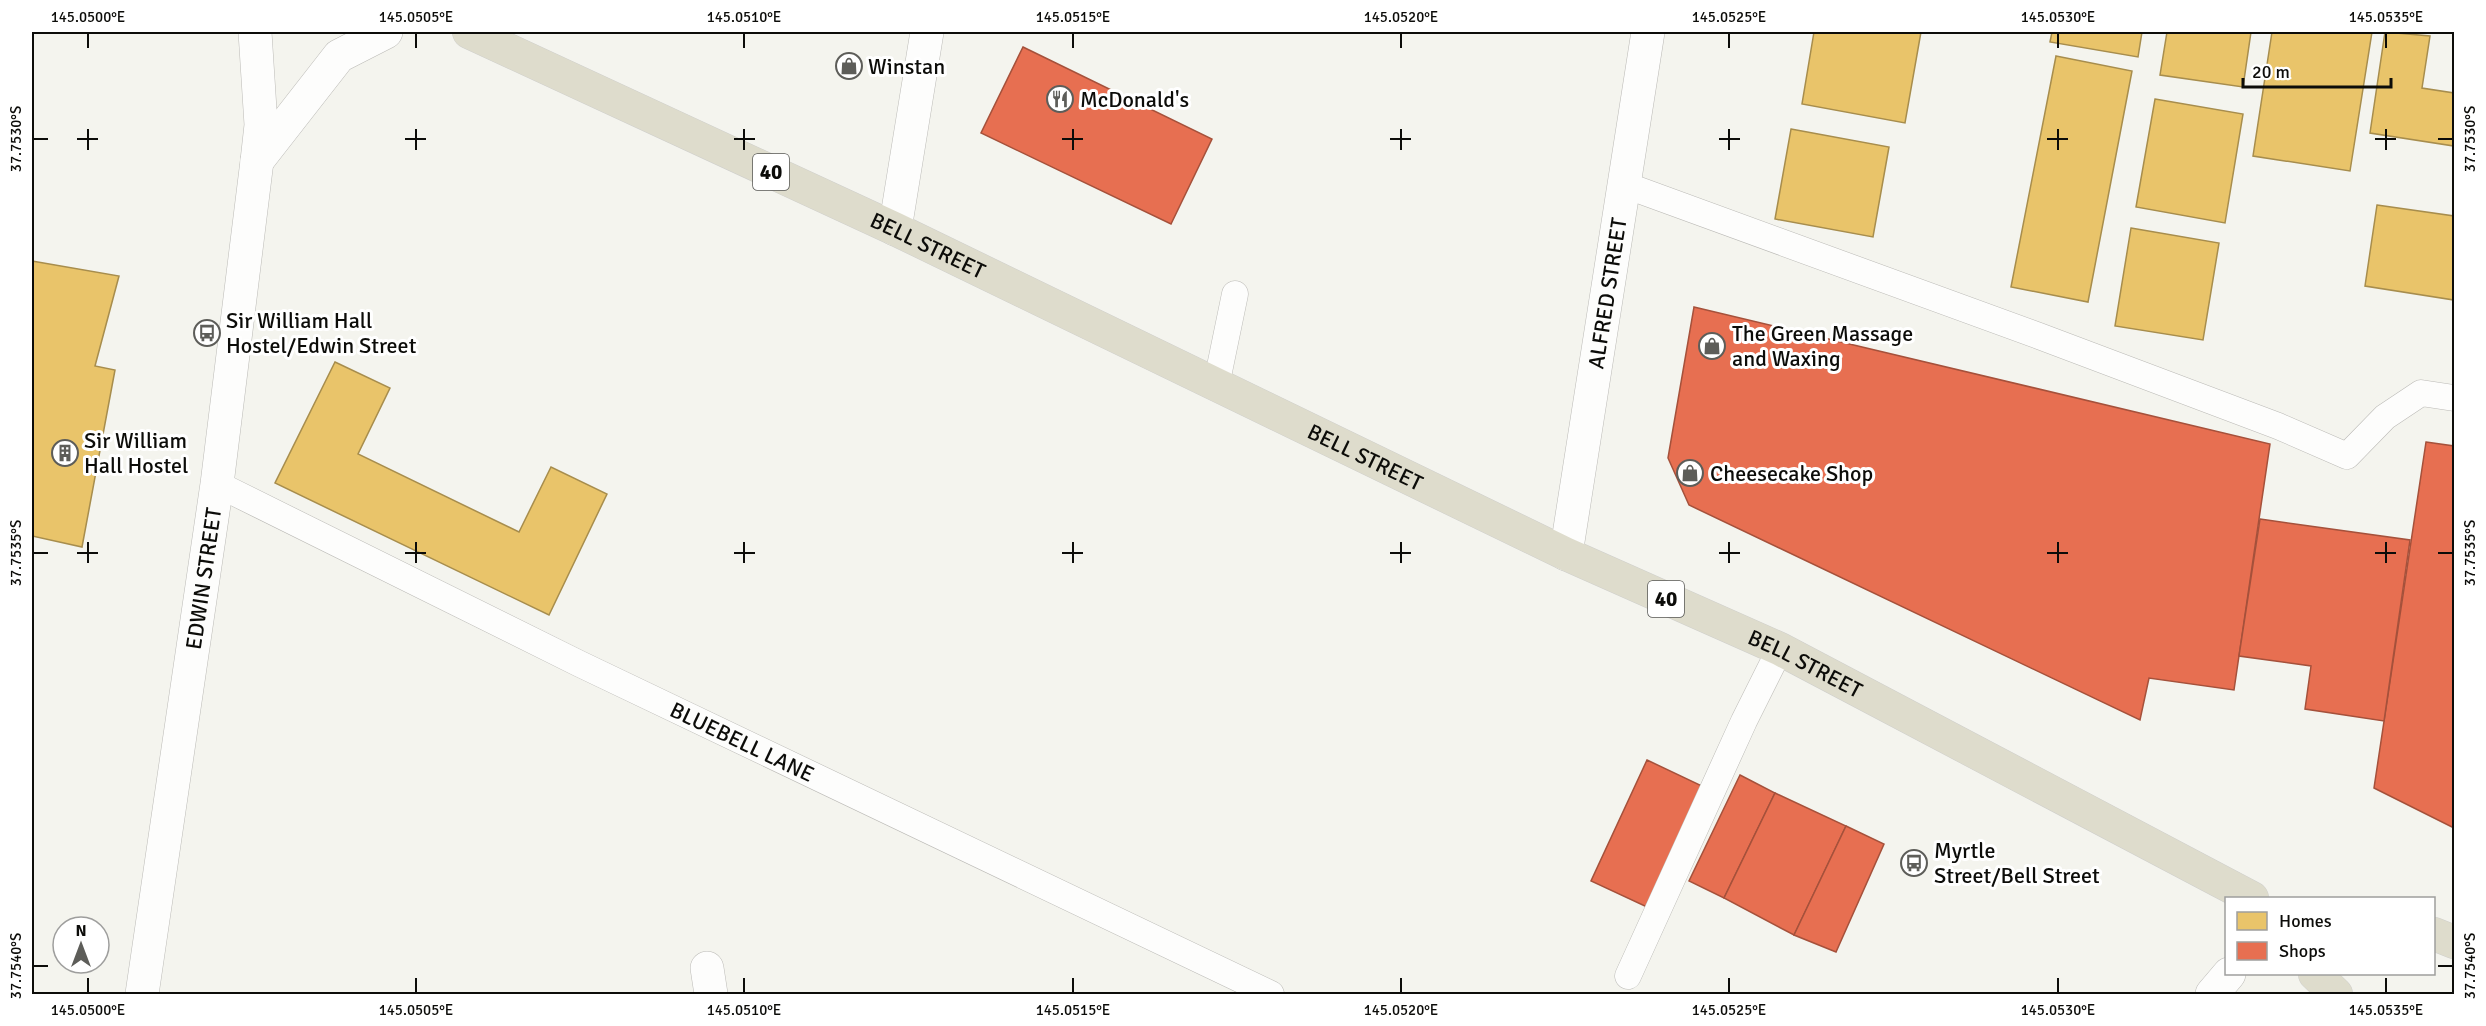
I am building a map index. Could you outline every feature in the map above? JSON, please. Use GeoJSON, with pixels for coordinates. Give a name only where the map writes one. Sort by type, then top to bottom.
{"type":"FeatureCollection","features":[{"type":"Feature","properties":{"kind":"highway","name":"BELL STREET"},"geometry":{"type":"LineString","coordinates":[[469,32],[895,229],[1566,554],[1780,650],[2250,897]]}},
{"type":"Feature","properties":{"kind":"highway"},"geometry":{"type":"LineString","coordinates":[[2435,935],[2454,942]]}},
{"type":"Feature","properties":{"kind":"highway"},"geometry":{"type":"LineString","coordinates":[[2316,975],[2336,994]]}},
{"type":"Feature","properties":{"kind":"street","name":"EDWIN STREET"},"geometry":{"type":"LineString","coordinates":[[142,994],[217,484],[257,161],[261,125],[255,32]]}},
{"type":"Feature","properties":{"kind":"street"},"geometry":{"type":"LineString","coordinates":[[257,161],[339,56],[386,32]]}},
{"type":"Feature","properties":{"kind":"street"},"geometry":{"type":"LineString","coordinates":[[895,229],[927,32]]}},
{"type":"Feature","properties":{"kind":"street","name":"ALFRED STREET"},"geometry":{"type":"LineString","coordinates":[[1566,554],[1648,32]]}},
{"type":"Feature","properties":{"kind":"street"},"geometry":{"type":"LineString","coordinates":[[2212,994],[2228,975]]}},
{"type":"Feature","properties":{"kind":"lane"},"geometry":{"type":"LineString","coordinates":[[1625,185],[2050,340],[2278,426],[2347,456],[2385,417],[2421,393],[2454,398]]}},
{"type":"Feature","properties":{"kind":"lane"},"geometry":{"type":"LineString","coordinates":[[1216,386],[1235,294]]}},
{"type":"Feature","properties":{"kind":"lane","name":"BLUEBELL LANE"},"geometry":{"type":"LineString","coordinates":[[217,484],[591,669],[1270,994]]}},
{"type":"Feature","properties":{"kind":"lane"},"geometry":{"type":"LineString","coordinates":[[1628,976],[1744,721],[1780,650]]}},
{"type":"Feature","properties":{"kind":"building: Homes"},"geometry":{"type":"Polygon","coordinates":[[[1814,32],[1921,32],[1905,123],[1802,104],[1814,32]]]}},
{"type":"Feature","properties":{"kind":"building: Homes"},"geometry":{"type":"Polygon","coordinates":[[[2052,32],[2142,32],[2138,57],[2050,42],[2052,32]]]}},
{"type":"Feature","properties":{"kind":"building: Homes"},"geometry":{"type":"Polygon","coordinates":[[[2167,32],[2251,32],[2243,87],[2160,75],[2167,32]]]}},
{"type":"Feature","properties":{"kind":"building: Homes"},"geometry":{"type":"Polygon","coordinates":[[[2272,32],[2372,32],[2350,171],[2253,156],[2272,32]]]}},
{"type":"Feature","properties":{"kind":"building: Homes"},"geometry":{"type":"Polygon","coordinates":[[[2385,32],[2430,36],[2422,88],[2454,93],[2454,146],[2370,133],[2385,32]]]}},
{"type":"Feature","properties":{"kind":"building: Homes"},"geometry":{"type":"Polygon","coordinates":[[[2056,56],[2132,71],[2088,302],[2011,287],[2056,56]]]}},
{"type":"Feature","properties":{"kind":"building: Homes"},"geometry":{"type":"Polygon","coordinates":[[[2155,99],[2243,114],[2225,223],[2136,207],[2155,99]]]}},
{"type":"Feature","properties":{"kind":"building: Homes"},"geometry":{"type":"Polygon","coordinates":[[[1791,129],[1889,147],[1873,237],[1775,219],[1791,129]]]}},
{"type":"Feature","properties":{"kind":"building: Homes"},"geometry":{"type":"Polygon","coordinates":[[[2377,205],[2454,216],[2454,300],[2365,286],[2377,205]]]}},
{"type":"Feature","properties":{"kind":"building: Homes"},"geometry":{"type":"Polygon","coordinates":[[[2131,228],[2219,243],[2203,340],[2115,326],[2131,228]]]}},
{"type":"Feature","properties":{"kind":"building: Homes","name":"Sir William Hall Hostel"},"geometry":{"type":"Polygon","coordinates":[[[32,261],[119,276],[95,366],[115,370],[82,547],[32,536],[32,261]]]}},
{"type":"Feature","properties":{"kind":"building: Homes"},"geometry":{"type":"Polygon","coordinates":[[[335,362],[390,388],[358,454],[519,532],[551,467],[607,494],[549,615],[275,483],[335,362]]]}},
{"type":"Feature","properties":{"kind":"building: Shops"},"geometry":{"type":"Polygon","coordinates":[[[1023,47],[1212,139],[1171,224],[981,133],[1023,47]]]}},
{"type":"Feature","properties":{"kind":"building: Shops"},"geometry":{"type":"Polygon","coordinates":[[[1694,307],[2270,444],[2234,690],[2149,678],[2140,720],[1689,505],[1668,458],[1694,307]]]}},
{"type":"Feature","properties":{"kind":"building: Shops"},"geometry":{"type":"Polygon","coordinates":[[[2426,442],[2454,446],[2454,828],[2374,788],[2426,442]]]}},
{"type":"Feature","properties":{"kind":"building: Shops"},"geometry":{"type":"Polygon","coordinates":[[[2260,519],[2410,540],[2384,721],[2305,709],[2311,666],[2239,656],[2260,519]]]}},
{"type":"Feature","properties":{"kind":"building: Shops"},"geometry":{"type":"Polygon","coordinates":[[[1647,760],[1702,786],[1647,907],[1591,881],[1647,760]]]}},
{"type":"Feature","properties":{"kind":"building: Shops"},"geometry":{"type":"Polygon","coordinates":[[[1740,775],[1775,793],[1724,898],[1689,881],[1740,775]]]}},
{"type":"Feature","properties":{"kind":"building: Shops"},"geometry":{"type":"Polygon","coordinates":[[[1775,793],[1846,826],[1794,935],[1724,898],[1775,793]]]}},
{"type":"Feature","properties":{"kind":"building: Shops"},"geometry":{"type":"Polygon","coordinates":[[[1846,826],[1884,844],[1836,952],[1794,935],[1846,826]]]}},
{"type":"Feature","properties":{"kind":"place","name":"Winstan"},"geometry":{"type":"Point","coordinates":[849,66]}},
{"type":"Feature","properties":{"kind":"place","name":"McDonald's"},"geometry":{"type":"Point","coordinates":[1060,99]}},
{"type":"Feature","properties":{"kind":"place","name":"Sir William Hall Hostel/Edwin Street"},"geometry":{"type":"Point","coordinates":[207,333]}},
{"type":"Feature","properties":{"kind":"place","name":"The Green Massage and Waxing"},"geometry":{"type":"Point","coordinates":[1712,346]}},
{"type":"Feature","properties":{"kind":"place","name":"Sir William Hall Hostel"},"geometry":{"type":"Point","coordinates":[65,453]}},
{"type":"Feature","properties":{"kind":"place","name":"Cheesecake Shop"},"geometry":{"type":"Point","coordinates":[1690,473]}},
{"type":"Feature","properties":{"kind":"place","name":"Myrtle Street/Bell Street"},"geometry":{"type":"Point","coordinates":[1914,863]}}]}
